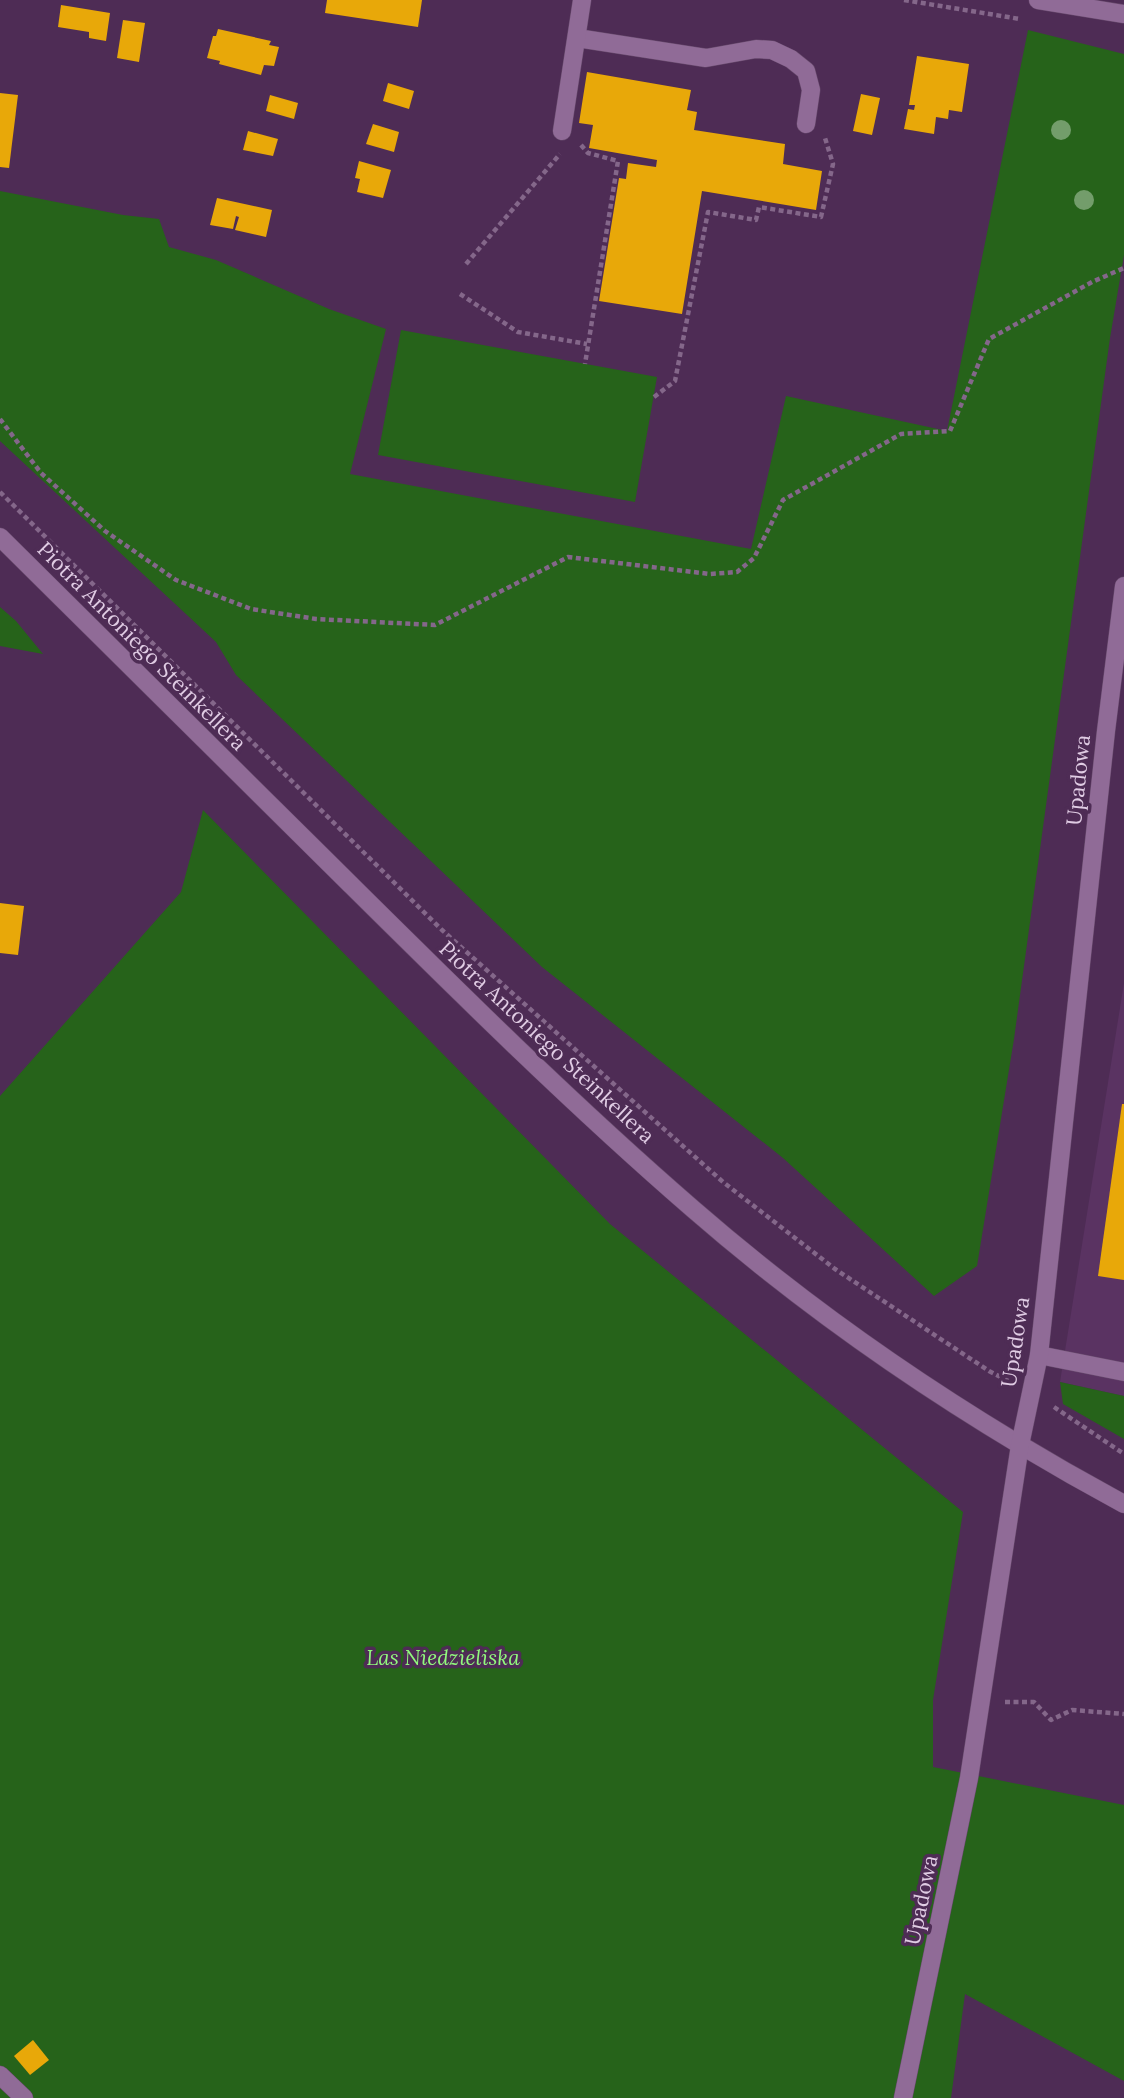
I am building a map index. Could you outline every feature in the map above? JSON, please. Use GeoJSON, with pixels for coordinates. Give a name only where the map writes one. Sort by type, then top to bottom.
{"type":"FeatureCollection","features":[{"type":"Feature","properties":{"kind":"street"},"geometry":{"type":"LineString","coordinates":[[562,131],[583,0]]}},
{"type":"Feature","properties":{"kind":"street"},"geometry":{"type":"LineString","coordinates":[[1038,0],[1124,14]]}},
{"type":"Feature","properties":{"kind":"street"},"geometry":{"type":"LineString","coordinates":[[577,38],[706,58],[756,49],[772,50],[791,59],[806,71],[811,90],[806,124]]}},
{"type":"Feature","properties":{"kind":"street","name":"Piotra Antoniego Steinkellera"},"geometry":{"type":"LineString","coordinates":[[0,537],[487,1020],[574,1103],[695,1211],[812,1304],[902,1368],[1020,1445],[1124,1504]]}},
{"type":"Feature","properties":{"kind":"street","name":"Upadowa"},"geometry":{"type":"LineString","coordinates":[[903,2098],[969,1778],[1020,1445],[1039,1356],[1104,745],[1124,586]]}},
{"type":"Feature","properties":{"kind":"street"},"geometry":{"type":"LineString","coordinates":[[1039,1356],[1124,1372]]}},
{"type":"Feature","properties":{"kind":"street"},"geometry":{"type":"LineString","coordinates":[[0,2075],[24,2098]]}},
{"type":"Feature","properties":{"kind":"path"},"geometry":{"type":"LineString","coordinates":[[904,0],[1028,20]]}},
{"type":"Feature","properties":{"kind":"path"},"geometry":{"type":"LineString","coordinates":[[654,397],[675,381],[708,212],[756,220],[758,207],[821,217],[833,164],[811,90]]}},
{"type":"Feature","properties":{"kind":"path"},"geometry":{"type":"LineString","coordinates":[[466,264],[561,153]]}},
{"type":"Feature","properties":{"kind":"path"},"geometry":{"type":"LineString","coordinates":[[585,363],[617,169]]}},
{"type":"Feature","properties":{"kind":"path"},"geometry":{"type":"LineString","coordinates":[[0,419],[41,472],[104,531],[176,580],[251,610],[316,619],[435,625],[568,557],[710,574],[737,572],[754,558],[783,500],[901,434],[950,431],[989,339],[1092,282],[1124,268]]}},
{"type":"Feature","properties":{"kind":"path"},"geometry":{"type":"LineString","coordinates":[[460,294],[518,332],[587,344]]}},
{"type":"Feature","properties":{"kind":"path"},"geometry":{"type":"LineString","coordinates":[[0,492],[442,930],[723,1182],[846,1276],[989,1371],[1031,1392],[1124,1454]]}},
{"type":"Feature","properties":{"kind":"path"},"geometry":{"type":"LineString","coordinates":[[982,1702],[1034,1702],[1051,1720],[1072,1710],[1124,1714]]}},
{"type":"Feature","properties":{"kind":"shaded area"},"geometry":{"type":"Polygon","coordinates":[[[1124,983],[1124,1396],[1060,1382],[1124,983]]]}},
{"type":"Feature","properties":{"kind":"green space"},"geometry":{"type":"Polygon","coordinates":[[[1028,30],[1124,54],[1124,255],[1110,338],[1014,1039],[977,1266],[934,1296],[783,1158],[542,967],[236,675],[216,642],[0,441],[0,191],[123,215],[159,219],[169,247],[216,260],[329,309],[386,329],[350,474],[751,549],[786,396],[947,431],[1028,30]]]}},
{"type":"Feature","properties":{"kind":"green space"},"geometry":{"type":"Polygon","coordinates":[[[401,330],[657,377],[635,502],[378,455],[401,330]]]}},
{"type":"Feature","properties":{"kind":"green space"},"geometry":{"type":"Polygon","coordinates":[[[0,607],[16,621],[43,654],[0,646],[0,607]]]}},
{"type":"Feature","properties":{"kind":"green space","name":"Las Niedzieliska"},"geometry":{"type":"Polygon","coordinates":[[[203,810],[610,1224],[963,1512],[933,1700],[933,1767],[1124,1805],[1124,2081],[965,1994],[951,2098],[0,2098],[0,1096],[181,892],[203,810]]]}},
{"type":"Feature","properties":{"kind":"green space"},"geometry":{"type":"Polygon","coordinates":[[[1060,1382],[1124,1396],[1124,1439],[1063,1404],[1060,1382]]]}},
{"type":"Feature","properties":{"kind":"building"},"geometry":{"type":"Polygon","coordinates":[[[327,0],[422,0],[418,27],[325,13],[327,0]]]}},
{"type":"Feature","properties":{"kind":"building"},"geometry":{"type":"Polygon","coordinates":[[[61,5],[110,13],[106,41],[89,38],[89,32],[58,27],[61,5]]]}},
{"type":"Feature","properties":{"kind":"building"},"geometry":{"type":"Polygon","coordinates":[[[123,20],[145,23],[139,62],[117,58],[123,20]]]}},
{"type":"Feature","properties":{"kind":"building"},"geometry":{"type":"Polygon","coordinates":[[[218,29],[271,41],[269,45],[279,47],[274,66],[264,65],[261,75],[219,64],[220,61],[207,58],[213,36],[216,36],[218,29]]]}},
{"type":"Feature","properties":{"kind":"building"},"geometry":{"type":"Polygon","coordinates":[[[917,56],[969,64],[962,112],[949,110],[948,119],[936,117],[934,134],[904,129],[908,109],[914,110],[915,105],[909,105],[917,56]]]}},
{"type":"Feature","properties":{"kind":"building"},"geometry":{"type":"Polygon","coordinates":[[[587,72],[691,90],[687,110],[697,112],[694,130],[785,144],[783,164],[822,171],[816,210],[702,191],[682,314],[599,301],[619,178],[626,179],[628,163],[656,167],[657,160],[589,148],[593,125],[579,123],[587,72]]]}},
{"type":"Feature","properties":{"kind":"building"},"geometry":{"type":"Polygon","coordinates":[[[388,83],[414,91],[409,109],[383,101],[388,83]]]}},
{"type":"Feature","properties":{"kind":"building"},"geometry":{"type":"Polygon","coordinates":[[[0,93],[18,95],[9,168],[0,167],[0,93]]]}},
{"type":"Feature","properties":{"kind":"building"},"geometry":{"type":"Polygon","coordinates":[[[861,94],[880,98],[872,135],[853,131],[861,94]]]}},
{"type":"Feature","properties":{"kind":"building"},"geometry":{"type":"Polygon","coordinates":[[[270,95],[298,103],[294,119],[266,111],[270,95]]]}},
{"type":"Feature","properties":{"kind":"building"},"geometry":{"type":"Polygon","coordinates":[[[373,124],[399,132],[394,152],[366,144],[373,124]]]}},
{"type":"Feature","properties":{"kind":"building"},"geometry":{"type":"Polygon","coordinates":[[[248,131],[278,139],[273,156],[243,150],[248,131]]]}},
{"type":"Feature","properties":{"kind":"building"},"geometry":{"type":"Polygon","coordinates":[[[359,161],[391,170],[383,198],[357,192],[360,179],[355,178],[359,161]]]}},
{"type":"Feature","properties":{"kind":"building"},"geometry":{"type":"Polygon","coordinates":[[[217,198],[272,210],[266,237],[235,230],[239,217],[236,216],[233,229],[210,225],[217,198]]]}},
{"type":"Feature","properties":{"kind":"building"},"geometry":{"type":"Polygon","coordinates":[[[0,903],[24,906],[18,955],[0,953],[0,903]]]}},
{"type":"Feature","properties":{"kind":"building"},"geometry":{"type":"Polygon","coordinates":[[[1124,1104],[1124,1280],[1098,1276],[1124,1104]]]}},
{"type":"Feature","properties":{"kind":"building"},"geometry":{"type":"Polygon","coordinates":[[[33,2040],[49,2060],[30,2075],[14,2056],[33,2040]]]}}]}
